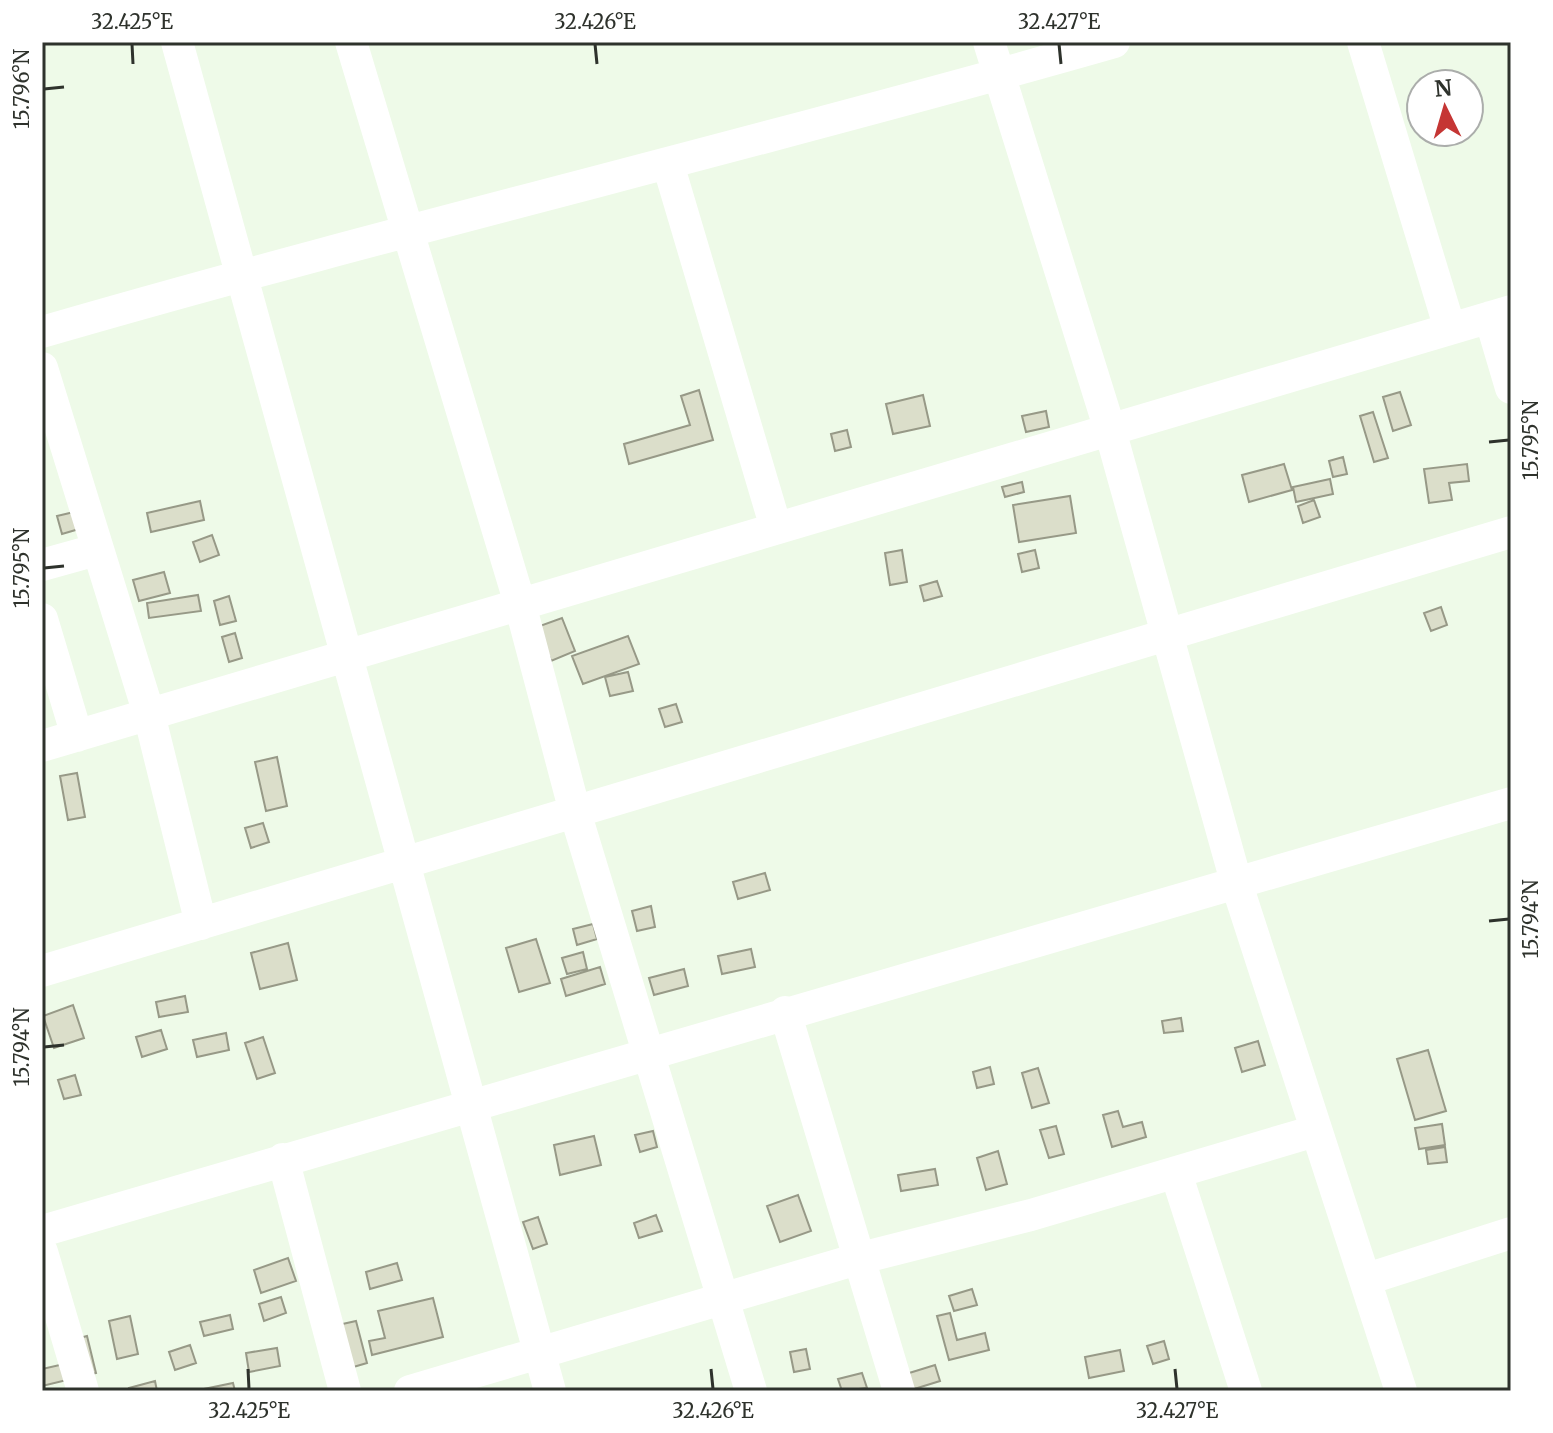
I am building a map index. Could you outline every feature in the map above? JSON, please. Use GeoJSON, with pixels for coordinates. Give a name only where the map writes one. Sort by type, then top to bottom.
{"type":"FeatureCollection","features":[{"type":"Feature","properties":{"kind":"street"},"geometry":{"type":"LineString","coordinates":[[351,42],[520,604],[575,812],[751,1391]]}},
{"type":"Feature","properties":{"kind":"street"},"geometry":{"type":"LineString","coordinates":[[989,42],[1110,430],[1237,885],[1401,1391]]}},
{"type":"Feature","properties":{"kind":"street"},"geometry":{"type":"LineString","coordinates":[[42,332],[238,275],[668,164],[1114,42]]}},
{"type":"Feature","properties":{"kind":"street"},"geometry":{"type":"LineString","coordinates":[[1363,42],[1450,329]]}},
{"type":"Feature","properties":{"kind":"street"},"geometry":{"type":"LineString","coordinates":[[179,43],[238,275],[550,1391]]}},
{"type":"Feature","properties":{"kind":"street"},"geometry":{"type":"LineString","coordinates":[[668,164],[776,528]]}},
{"type":"Feature","properties":{"kind":"street"},"geometry":{"type":"LineString","coordinates":[[42,746],[1500,314],[1511,388]]}},
{"type":"Feature","properties":{"kind":"street"},"geometry":{"type":"LineString","coordinates":[[42,368],[149,714],[201,924]]}},
{"type":"Feature","properties":{"kind":"street"},"geometry":{"type":"LineString","coordinates":[[42,971],[1511,532]]}},
{"type":"Feature","properties":{"kind":"street"},"geometry":{"type":"LineString","coordinates":[[42,565],[96,550]]}},
{"type":"Feature","properties":{"kind":"street"},"geometry":{"type":"LineString","coordinates":[[42,619],[77,736]]}},
{"type":"Feature","properties":{"kind":"street"},"geometry":{"type":"LineString","coordinates":[[42,1231],[650,1051],[1237,885],[1511,803]]}},
{"type":"Feature","properties":{"kind":"street"},"geometry":{"type":"LineString","coordinates":[[785,1012],[899,1391]]}},
{"type":"Feature","properties":{"kind":"street"},"geometry":{"type":"LineString","coordinates":[[410,1391],[724,1301],[861,1258],[1031,1215],[1315,1131]]}},
{"type":"Feature","properties":{"kind":"street"},"geometry":{"type":"LineString","coordinates":[[283,1159],[345,1391]]}},
{"type":"Feature","properties":{"kind":"street"},"geometry":{"type":"LineString","coordinates":[[1176,1173],[1246,1391]]}},
{"type":"Feature","properties":{"kind":"street"},"geometry":{"type":"LineString","coordinates":[[1367,1279],[1511,1233]]}},
{"type":"Feature","properties":{"kind":"street"},"geometry":{"type":"LineString","coordinates":[[42,1252],[83,1391]]}},
{"type":"Feature","properties":{"kind":"building"},"geometry":{"type":"Polygon","coordinates":[[[699,390],[713,440],[629,464],[624,444],[690,425],[681,396],[699,390]]]}},
{"type":"Feature","properties":{"kind":"building"},"geometry":{"type":"Polygon","coordinates":[[[1400,392],[1411,425],[1393,431],[1383,397],[1400,392]]]}},
{"type":"Feature","properties":{"kind":"building"},"geometry":{"type":"Polygon","coordinates":[[[923,395],[930,426],[893,434],[886,404],[923,395]]]}},
{"type":"Feature","properties":{"kind":"building"},"geometry":{"type":"Polygon","coordinates":[[[1046,411],[1049,427],[1026,432],[1022,416],[1046,411]]]}},
{"type":"Feature","properties":{"kind":"building"},"geometry":{"type":"Polygon","coordinates":[[[1373,412],[1388,458],[1374,462],[1360,416],[1373,412]]]}},
{"type":"Feature","properties":{"kind":"building"},"geometry":{"type":"Polygon","coordinates":[[[847,430],[851,447],[835,451],[831,434],[847,430]]]}},
{"type":"Feature","properties":{"kind":"building"},"geometry":{"type":"Polygon","coordinates":[[[1343,457],[1347,474],[1333,477],[1329,461],[1343,457]]]}},
{"type":"Feature","properties":{"kind":"building"},"geometry":{"type":"Polygon","coordinates":[[[1284,464],[1292,490],[1249,502],[1242,475],[1284,464]]]}},
{"type":"Feature","properties":{"kind":"building"},"geometry":{"type":"Polygon","coordinates":[[[1467,464],[1469,481],[1449,483],[1452,500],[1429,503],[1424,469],[1467,464]]]}},
{"type":"Feature","properties":{"kind":"building"},"geometry":{"type":"Polygon","coordinates":[[[1330,479],[1333,494],[1296,502],[1293,487],[1330,479]]]}},
{"type":"Feature","properties":{"kind":"building"},"geometry":{"type":"Polygon","coordinates":[[[1022,482],[1024,492],[1005,497],[1002,487],[1022,482]]]}},
{"type":"Feature","properties":{"kind":"building"},"geometry":{"type":"Polygon","coordinates":[[[1070,496],[1076,533],[1019,542],[1013,505],[1070,496]]]}},
{"type":"Feature","properties":{"kind":"building"},"geometry":{"type":"Polygon","coordinates":[[[1314,500],[1320,517],[1303,523],[1298,506],[1314,500]]]}},
{"type":"Feature","properties":{"kind":"building"},"geometry":{"type":"Polygon","coordinates":[[[200,501],[204,520],[151,532],[147,513],[200,501]]]}},
{"type":"Feature","properties":{"kind":"building"},"geometry":{"type":"Polygon","coordinates":[[[74,512],[79,529],[62,534],[57,516],[74,512]]]}},
{"type":"Feature","properties":{"kind":"building"},"geometry":{"type":"Polygon","coordinates":[[[212,535],[219,555],[200,562],[193,542],[212,535]]]}},
{"type":"Feature","properties":{"kind":"building"},"geometry":{"type":"Polygon","coordinates":[[[902,550],[907,582],[890,585],[885,553],[902,550]]]}},
{"type":"Feature","properties":{"kind":"building"},"geometry":{"type":"Polygon","coordinates":[[[1035,550],[1039,568],[1022,572],[1018,554],[1035,550]]]}},
{"type":"Feature","properties":{"kind":"building"},"geometry":{"type":"Polygon","coordinates":[[[164,572],[170,593],[139,601],[133,580],[164,572]]]}},
{"type":"Feature","properties":{"kind":"building"},"geometry":{"type":"Polygon","coordinates":[[[937,581],[942,596],[924,601],[920,586],[937,581]]]}},
{"type":"Feature","properties":{"kind":"building"},"geometry":{"type":"Polygon","coordinates":[[[198,595],[201,611],[149,618],[147,603],[198,595]]]}},
{"type":"Feature","properties":{"kind":"building"},"geometry":{"type":"Polygon","coordinates":[[[229,596],[236,621],[220,625],[214,601],[229,596]]]}},
{"type":"Feature","properties":{"kind":"building"},"geometry":{"type":"Polygon","coordinates":[[[1441,607],[1447,625],[1431,631],[1424,613],[1441,607]]]}},
{"type":"Feature","properties":{"kind":"building"},"geometry":{"type":"Polygon","coordinates":[[[562,618],[575,651],[551,661],[537,627],[562,618]]]}},
{"type":"Feature","properties":{"kind":"building"},"geometry":{"type":"Polygon","coordinates":[[[235,633],[242,658],[229,662],[222,637],[235,633]]]}},
{"type":"Feature","properties":{"kind":"building"},"geometry":{"type":"Polygon","coordinates":[[[628,636],[639,664],[583,684],[572,656],[628,636]]]}},
{"type":"Feature","properties":{"kind":"building"},"geometry":{"type":"Polygon","coordinates":[[[628,672],[633,691],[610,696],[605,677],[628,672]]]}},
{"type":"Feature","properties":{"kind":"building"},"geometry":{"type":"Polygon","coordinates":[[[676,704],[682,722],[665,727],[659,709],[676,704]]]}},
{"type":"Feature","properties":{"kind":"building"},"geometry":{"type":"Polygon","coordinates":[[[277,757],[287,806],[266,811],[255,762],[277,757]]]}},
{"type":"Feature","properties":{"kind":"building"},"geometry":{"type":"Polygon","coordinates":[[[77,773],[85,817],[68,820],[60,776],[77,773]]]}},
{"type":"Feature","properties":{"kind":"building"},"geometry":{"type":"Polygon","coordinates":[[[263,823],[269,842],[251,848],[245,828],[263,823]]]}},
{"type":"Feature","properties":{"kind":"building"},"geometry":{"type":"Polygon","coordinates":[[[765,873],[770,890],[738,899],[733,882],[765,873]]]}},
{"type":"Feature","properties":{"kind":"building"},"geometry":{"type":"Polygon","coordinates":[[[651,906],[655,927],[637,931],[632,911],[651,906]]]}},
{"type":"Feature","properties":{"kind":"building"},"geometry":{"type":"Polygon","coordinates":[[[593,924],[597,939],[577,945],[573,929],[593,924]]]}},
{"type":"Feature","properties":{"kind":"building"},"geometry":{"type":"Polygon","coordinates":[[[536,939],[550,983],[519,992],[506,948],[536,939]]]}},
{"type":"Feature","properties":{"kind":"building"},"geometry":{"type":"Polygon","coordinates":[[[288,943],[297,980],[260,989],[251,953],[288,943]]]}},
{"type":"Feature","properties":{"kind":"building"},"geometry":{"type":"Polygon","coordinates":[[[751,949],[755,967],[722,974],[718,956],[751,949]]]}},
{"type":"Feature","properties":{"kind":"building"},"geometry":{"type":"Polygon","coordinates":[[[583,952],[587,969],[567,974],[562,958],[583,952]]]}},
{"type":"Feature","properties":{"kind":"building"},"geometry":{"type":"Polygon","coordinates":[[[600,967],[605,984],[566,996],[561,979],[600,967]]]}},
{"type":"Feature","properties":{"kind":"building"},"geometry":{"type":"Polygon","coordinates":[[[684,969],[688,986],[654,995],[649,978],[684,969]]]}},
{"type":"Feature","properties":{"kind":"building"},"geometry":{"type":"Polygon","coordinates":[[[185,996],[188,1012],[159,1017],[156,1002],[185,996]]]}},
{"type":"Feature","properties":{"kind":"building"},"geometry":{"type":"Polygon","coordinates":[[[73,1005],[84,1038],[54,1048],[43,1016],[73,1005]]]}},
{"type":"Feature","properties":{"kind":"building"},"geometry":{"type":"Polygon","coordinates":[[[1181,1018],[1183,1031],[1164,1033],[1162,1021],[1181,1018]]]}},
{"type":"Feature","properties":{"kind":"building"},"geometry":{"type":"Polygon","coordinates":[[[161,1030],[167,1049],[142,1057],[136,1037],[161,1030]]]}},
{"type":"Feature","properties":{"kind":"building"},"geometry":{"type":"Polygon","coordinates":[[[226,1033],[229,1050],[197,1057],[193,1040],[226,1033]]]}},
{"type":"Feature","properties":{"kind":"building"},"geometry":{"type":"Polygon","coordinates":[[[263,1037],[275,1073],[257,1079],[245,1043],[263,1037]]]}},
{"type":"Feature","properties":{"kind":"building"},"geometry":{"type":"Polygon","coordinates":[[[1258,1041],[1265,1065],[1242,1072],[1235,1048],[1258,1041]]]}},
{"type":"Feature","properties":{"kind":"building"},"geometry":{"type":"Polygon","coordinates":[[[1428,1050],[1446,1111],[1415,1120],[1397,1059],[1428,1050]]]}},
{"type":"Feature","properties":{"kind":"building"},"geometry":{"type":"Polygon","coordinates":[[[990,1067],[994,1084],[977,1088],[973,1072],[990,1067]]]}},
{"type":"Feature","properties":{"kind":"building"},"geometry":{"type":"Polygon","coordinates":[[[1038,1068],[1049,1103],[1032,1108],[1022,1073],[1038,1068]]]}},
{"type":"Feature","properties":{"kind":"building"},"geometry":{"type":"Polygon","coordinates":[[[75,1075],[81,1095],[64,1099],[58,1080],[75,1075]]]}},
{"type":"Feature","properties":{"kind":"building"},"geometry":{"type":"Polygon","coordinates":[[[1118,1111],[1123,1127],[1142,1122],[1146,1137],[1112,1147],[1103,1115],[1118,1111]]]}},
{"type":"Feature","properties":{"kind":"building"},"geometry":{"type":"Polygon","coordinates":[[[1442,1124],[1445,1145],[1419,1149],[1415,1128],[1442,1124]]]}},
{"type":"Feature","properties":{"kind":"building"},"geometry":{"type":"Polygon","coordinates":[[[1056,1126],[1064,1154],[1049,1158],[1040,1130],[1056,1126]]]}},
{"type":"Feature","properties":{"kind":"building"},"geometry":{"type":"Polygon","coordinates":[[[653,1131],[657,1147],[640,1152],[635,1135],[653,1131]]]}},
{"type":"Feature","properties":{"kind":"building"},"geometry":{"type":"Polygon","coordinates":[[[594,1136],[601,1165],[560,1175],[554,1145],[594,1136]]]}},
{"type":"Feature","properties":{"kind":"building"},"geometry":{"type":"Polygon","coordinates":[[[1445,1147],[1447,1162],[1428,1164],[1426,1150],[1445,1147]]]}},
{"type":"Feature","properties":{"kind":"building"},"geometry":{"type":"Polygon","coordinates":[[[998,1151],[1007,1184],[986,1190],[977,1158],[998,1151]]]}},
{"type":"Feature","properties":{"kind":"building"},"geometry":{"type":"Polygon","coordinates":[[[935,1169],[938,1185],[901,1191],[898,1175],[935,1169]]]}},
{"type":"Feature","properties":{"kind":"building"},"geometry":{"type":"Polygon","coordinates":[[[798,1195],[811,1231],[780,1242],[767,1206],[798,1195]]]}},
{"type":"Feature","properties":{"kind":"building"},"geometry":{"type":"Polygon","coordinates":[[[656,1215],[662,1231],[639,1238],[634,1223],[656,1215]]]}},
{"type":"Feature","properties":{"kind":"building"},"geometry":{"type":"Polygon","coordinates":[[[538,1217],[547,1244],[533,1249],[523,1222],[538,1217]]]}},
{"type":"Feature","properties":{"kind":"building"},"geometry":{"type":"Polygon","coordinates":[[[288,1258],[296,1281],[261,1293],[254,1270],[288,1258]]]}},
{"type":"Feature","properties":{"kind":"building"},"geometry":{"type":"Polygon","coordinates":[[[397,1263],[402,1280],[370,1289],[366,1272],[397,1263]]]}},
{"type":"Feature","properties":{"kind":"building"},"geometry":{"type":"Polygon","coordinates":[[[972,1289],[977,1305],[954,1311],[949,1296],[972,1289]]]}},
{"type":"Feature","properties":{"kind":"building"},"geometry":{"type":"Polygon","coordinates":[[[281,1297],[286,1313],[264,1321],[259,1304],[281,1297]]]}},
{"type":"Feature","properties":{"kind":"building"},"geometry":{"type":"Polygon","coordinates":[[[433,1298],[443,1337],[372,1355],[369,1341],[385,1338],[378,1311],[433,1298]]]}},
{"type":"Feature","properties":{"kind":"building"},"geometry":{"type":"Polygon","coordinates":[[[950,1313],[957,1340],[985,1333],[989,1350],[949,1360],[937,1316],[950,1313]]]}},
{"type":"Feature","properties":{"kind":"building"},"geometry":{"type":"Polygon","coordinates":[[[230,1315],[233,1329],[204,1336],[200,1322],[230,1315]]]}},
{"type":"Feature","properties":{"kind":"building"},"geometry":{"type":"Polygon","coordinates":[[[130,1316],[138,1354],[117,1359],[109,1321],[130,1316]]]}},
{"type":"Feature","properties":{"kind":"building"},"geometry":{"type":"Polygon","coordinates":[[[356,1321],[367,1363],[350,1368],[338,1325],[356,1321]]]}},
{"type":"Feature","properties":{"kind":"building"},"geometry":{"type":"Polygon","coordinates":[[[87,1336],[96,1373],[42,1386],[42,1369],[73,1362],[68,1341],[87,1336]]]}},
{"type":"Feature","properties":{"kind":"building"},"geometry":{"type":"Polygon","coordinates":[[[1164,1341],[1169,1359],[1153,1364],[1147,1346],[1164,1341]]]}},
{"type":"Feature","properties":{"kind":"building"},"geometry":{"type":"Polygon","coordinates":[[[190,1345],[196,1363],[175,1370],[169,1352],[190,1345]]]}},
{"type":"Feature","properties":{"kind":"building"},"geometry":{"type":"Polygon","coordinates":[[[277,1348],[280,1366],[249,1372],[246,1353],[277,1348]]]}},
{"type":"Feature","properties":{"kind":"building"},"geometry":{"type":"Polygon","coordinates":[[[806,1349],[810,1369],[794,1372],[790,1352],[806,1349]]]}},
{"type":"Feature","properties":{"kind":"building"},"geometry":{"type":"Polygon","coordinates":[[[1120,1350],[1124,1371],[1089,1378],[1085,1357],[1120,1350]]]}},
{"type":"Feature","properties":{"kind":"building"},"geometry":{"type":"Polygon","coordinates":[[[935,1365],[940,1381],[911,1390],[906,1374],[935,1365]]]}},
{"type":"Feature","properties":{"kind":"building"},"geometry":{"type":"Polygon","coordinates":[[[862,1373],[867,1388],[842,1391],[838,1379],[862,1373]]]}},
{"type":"Feature","properties":{"kind":"building"},"geometry":{"type":"Polygon","coordinates":[[[155,1381],[157,1391],[130,1391],[129,1388],[155,1381]]]}},
{"type":"Feature","properties":{"kind":"building"},"geometry":{"type":"Polygon","coordinates":[[[233,1383],[235,1391],[194,1391],[233,1383]]]}}]}
